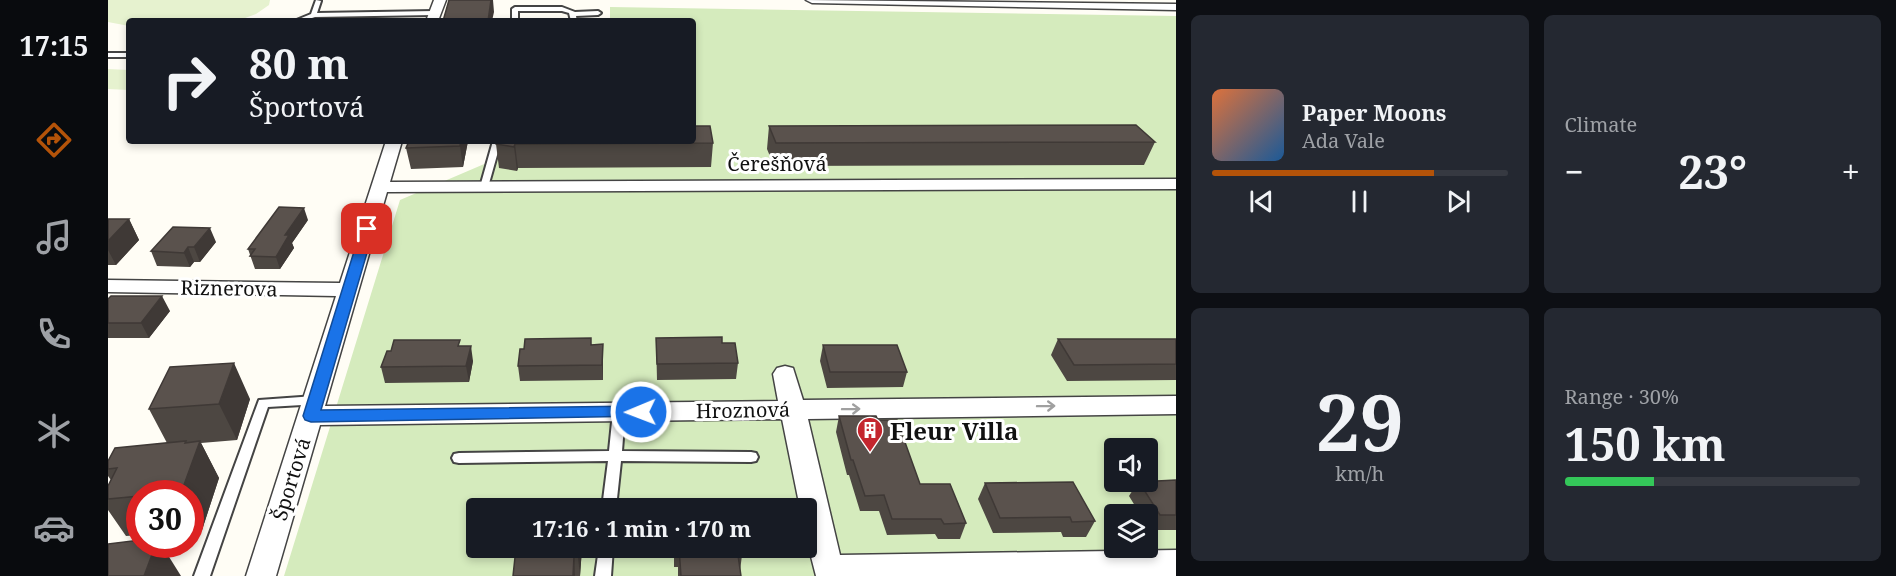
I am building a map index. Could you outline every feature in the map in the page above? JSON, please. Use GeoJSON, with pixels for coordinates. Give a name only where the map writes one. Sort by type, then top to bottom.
{"type":"FeatureCollection","features":[{"type":"Feature","properties":{"kind":"street"},"geometry":{"type":"LineString","coordinates":[[433,17],[440,0]]}},
{"type":"Feature","properties":{"kind":"street"},"geometry":{"type":"LineString","coordinates":[[812,0],[1176,7]]}},
{"type":"Feature","properties":{"kind":"street","name":"Športová"},"geometry":{"type":"LineString","coordinates":[[261,576],[393,144]]}},
{"type":"Feature","properties":{"kind":"street","name":"Čerešňová"},"geometry":{"type":"LineString","coordinates":[[379,188],[1176,184]]}},
{"type":"Feature","properties":{"kind":"street","name":"Riznerova"},"geometry":{"type":"LineString","coordinates":[[108,285],[350,290]]}},
{"type":"Feature","properties":{"kind":"street"},"geometry":{"type":"LineString","coordinates":[[786,374],[828,569],[1176,564]]}},
{"type":"Feature","properties":{"kind":"street","name":"Hroznová"},"geometry":{"type":"LineString","coordinates":[[313,408],[619,412],[1176,405]]}},
{"type":"Feature","properties":{"kind":"lane"},"geometry":{"type":"LineString","coordinates":[[314,15],[318,1]]}},
{"type":"Feature","properties":{"kind":"lane"},"geometry":{"type":"LineString","coordinates":[[515,18],[515,9],[562,9],[574,18],[598,13]]}},
{"type":"Feature","properties":{"kind":"lane"},"geometry":{"type":"LineString","coordinates":[[547,10],[547,18]]}},
{"type":"Feature","properties":{"kind":"lane"},"geometry":{"type":"LineString","coordinates":[[306,18],[314,15],[433,17]]}},
{"type":"Feature","properties":{"kind":"lane"},"geometry":{"type":"LineString","coordinates":[[108,55],[126,55]]}},
{"type":"Feature","properties":{"kind":"lane"},"geometry":{"type":"LineString","coordinates":[[484,187],[496,144]]}},
{"type":"Feature","properties":{"kind":"lane"},"geometry":{"type":"LineString","coordinates":[[202,576],[263,403],[313,408]]}},
{"type":"Feature","properties":{"kind":"lane"},"geometry":{"type":"LineString","coordinates":[[610,498],[619,412]]}},
{"type":"Feature","properties":{"kind":"lane"},"geometry":{"type":"LineString","coordinates":[[459,458],[751,457]]}},
{"type":"Feature","properties":{"kind":"lane"},"geometry":{"type":"LineString","coordinates":[[603,576],[605,558]]}},
{"type":"Feature","properties":{"kind":"green space"},"geometry":{"type":"Polygon","coordinates":[[[108,0],[270,0],[269,5],[245,18],[126,18],[126,25],[108,22],[108,0]]]}},
{"type":"Feature","properties":{"kind":"green space"},"geometry":{"type":"Polygon","coordinates":[[[610,7],[1176,16],[1176,576],[284,576],[400,200],[531,144],[696,144],[696,18],[610,18],[610,7]]]}},
{"type":"Feature","properties":{"kind":"green space"},"geometry":{"type":"Polygon","coordinates":[[[108,69],[126,70],[126,90],[108,89],[108,69]]]}},
{"type":"Feature","properties":{"kind":"building"},"geometry":{"type":"Polygon","coordinates":[[[449,0],[491,0],[488,18],[444,18],[449,0]]]}},
{"type":"Feature","properties":{"kind":"building"},"geometry":{"type":"Polygon","coordinates":[[[1136,125],[1155,142],[776,143],[769,126],[1136,125]]]}},
{"type":"Feature","properties":{"kind":"building"},"geometry":{"type":"Polygon","coordinates":[[[696,126],[710,126],[713,143],[696,143],[696,126]]]}},
{"type":"Feature","properties":{"kind":"building"},"geometry":{"type":"Polygon","coordinates":[[[408,144],[460,144],[460,146],[406,148],[408,144]]]}},
{"type":"Feature","properties":{"kind":"building"},"geometry":{"type":"Polygon","coordinates":[[[496,144],[515,144],[514,147],[496,144]]]}},
{"type":"Feature","properties":{"kind":"building"},"geometry":{"type":"Polygon","coordinates":[[[279,207],[304,208],[285,235],[289,235],[276,257],[250,256],[255,249],[248,249],[279,207]]]}},
{"type":"Feature","properties":{"kind":"building"},"geometry":{"type":"Polygon","coordinates":[[[108,219],[129,219],[108,241],[108,219]]]}},
{"type":"Feature","properties":{"kind":"building"},"geometry":{"type":"Polygon","coordinates":[[[173,227],[210,228],[194,247],[188,247],[184,253],[151,251],[173,227]]]}},
{"type":"Feature","properties":{"kind":"building"},"geometry":{"type":"Polygon","coordinates":[[[111,296],[162,296],[141,323],[108,323],[108,299],[111,296]]]}},
{"type":"Feature","properties":{"kind":"building"},"geometry":{"type":"Polygon","coordinates":[[[722,337],[722,343],[735,343],[738,363],[657,364],[656,338],[722,337]]]}},
{"type":"Feature","properties":{"kind":"building"},"geometry":{"type":"Polygon","coordinates":[[[591,338],[591,345],[603,344],[602,365],[518,366],[520,349],[524,349],[525,339],[591,338]]]}},
{"type":"Feature","properties":{"kind":"building"},"geometry":{"type":"Polygon","coordinates":[[[1058,339],[1176,339],[1176,364],[1074,365],[1058,339]]]}},
{"type":"Feature","properties":{"kind":"building"},"geometry":{"type":"Polygon","coordinates":[[[394,340],[460,340],[458,346],[471,346],[466,366],[381,367],[387,351],[391,351],[394,340]]]}},
{"type":"Feature","properties":{"kind":"building"},"geometry":{"type":"Polygon","coordinates":[[[823,345],[897,345],[907,372],[830,372],[823,345]]]}},
{"type":"Feature","properties":{"kind":"building"},"geometry":{"type":"Polygon","coordinates":[[[234,363],[219,404],[149,409],[170,367],[234,363]]]}},
{"type":"Feature","properties":{"kind":"building"},"geometry":{"type":"Polygon","coordinates":[[[839,416],[876,416],[878,420],[897,420],[920,484],[950,484],[966,523],[944,524],[941,519],[892,519],[884,495],[865,496],[853,460],[851,460],[839,416]]]}},
{"type":"Feature","properties":{"kind":"building"},"geometry":{"type":"Polygon","coordinates":[[[200,441],[186,480],[126,480],[126,497],[108,499],[108,486],[117,468],[108,469],[108,461],[115,448],[200,441]]]}},
{"type":"Feature","properties":{"kind":"building"},"geometry":{"type":"Polygon","coordinates":[[[1176,480],[1176,515],[1160,515],[1158,504],[1153,504],[1145,492],[1158,492],[1158,481],[1176,480]]]}},
{"type":"Feature","properties":{"kind":"building"},"geometry":{"type":"Polygon","coordinates":[[[1073,482],[1095,521],[1072,522],[1070,517],[1000,518],[985,483],[1073,482]]]}},
{"type":"Feature","properties":{"kind":"building"},"geometry":{"type":"Polygon","coordinates":[[[126,542],[126,558],[151,558],[144,576],[108,576],[108,544],[126,542]]]}},
{"type":"Feature","properties":{"kind":"building"},"geometry":{"type":"Polygon","coordinates":[[[515,558],[574,558],[573,576],[513,576],[515,558]]]}},
{"type":"Feature","properties":{"kind":"building"},"geometry":{"type":"Polygon","coordinates":[[[680,558],[738,558],[741,576],[681,576],[680,558]]]}},
{"type":"Feature","properties":{"kind":"place","name":"Fleur Villa"},"geometry":{"type":"Point","coordinates":[870,453]}},
{"type":"Feature","properties":{"kind":"route"},"geometry":{"type":"LineString","coordinates":[[367,229],[311,416],[641,412]]}}]}
